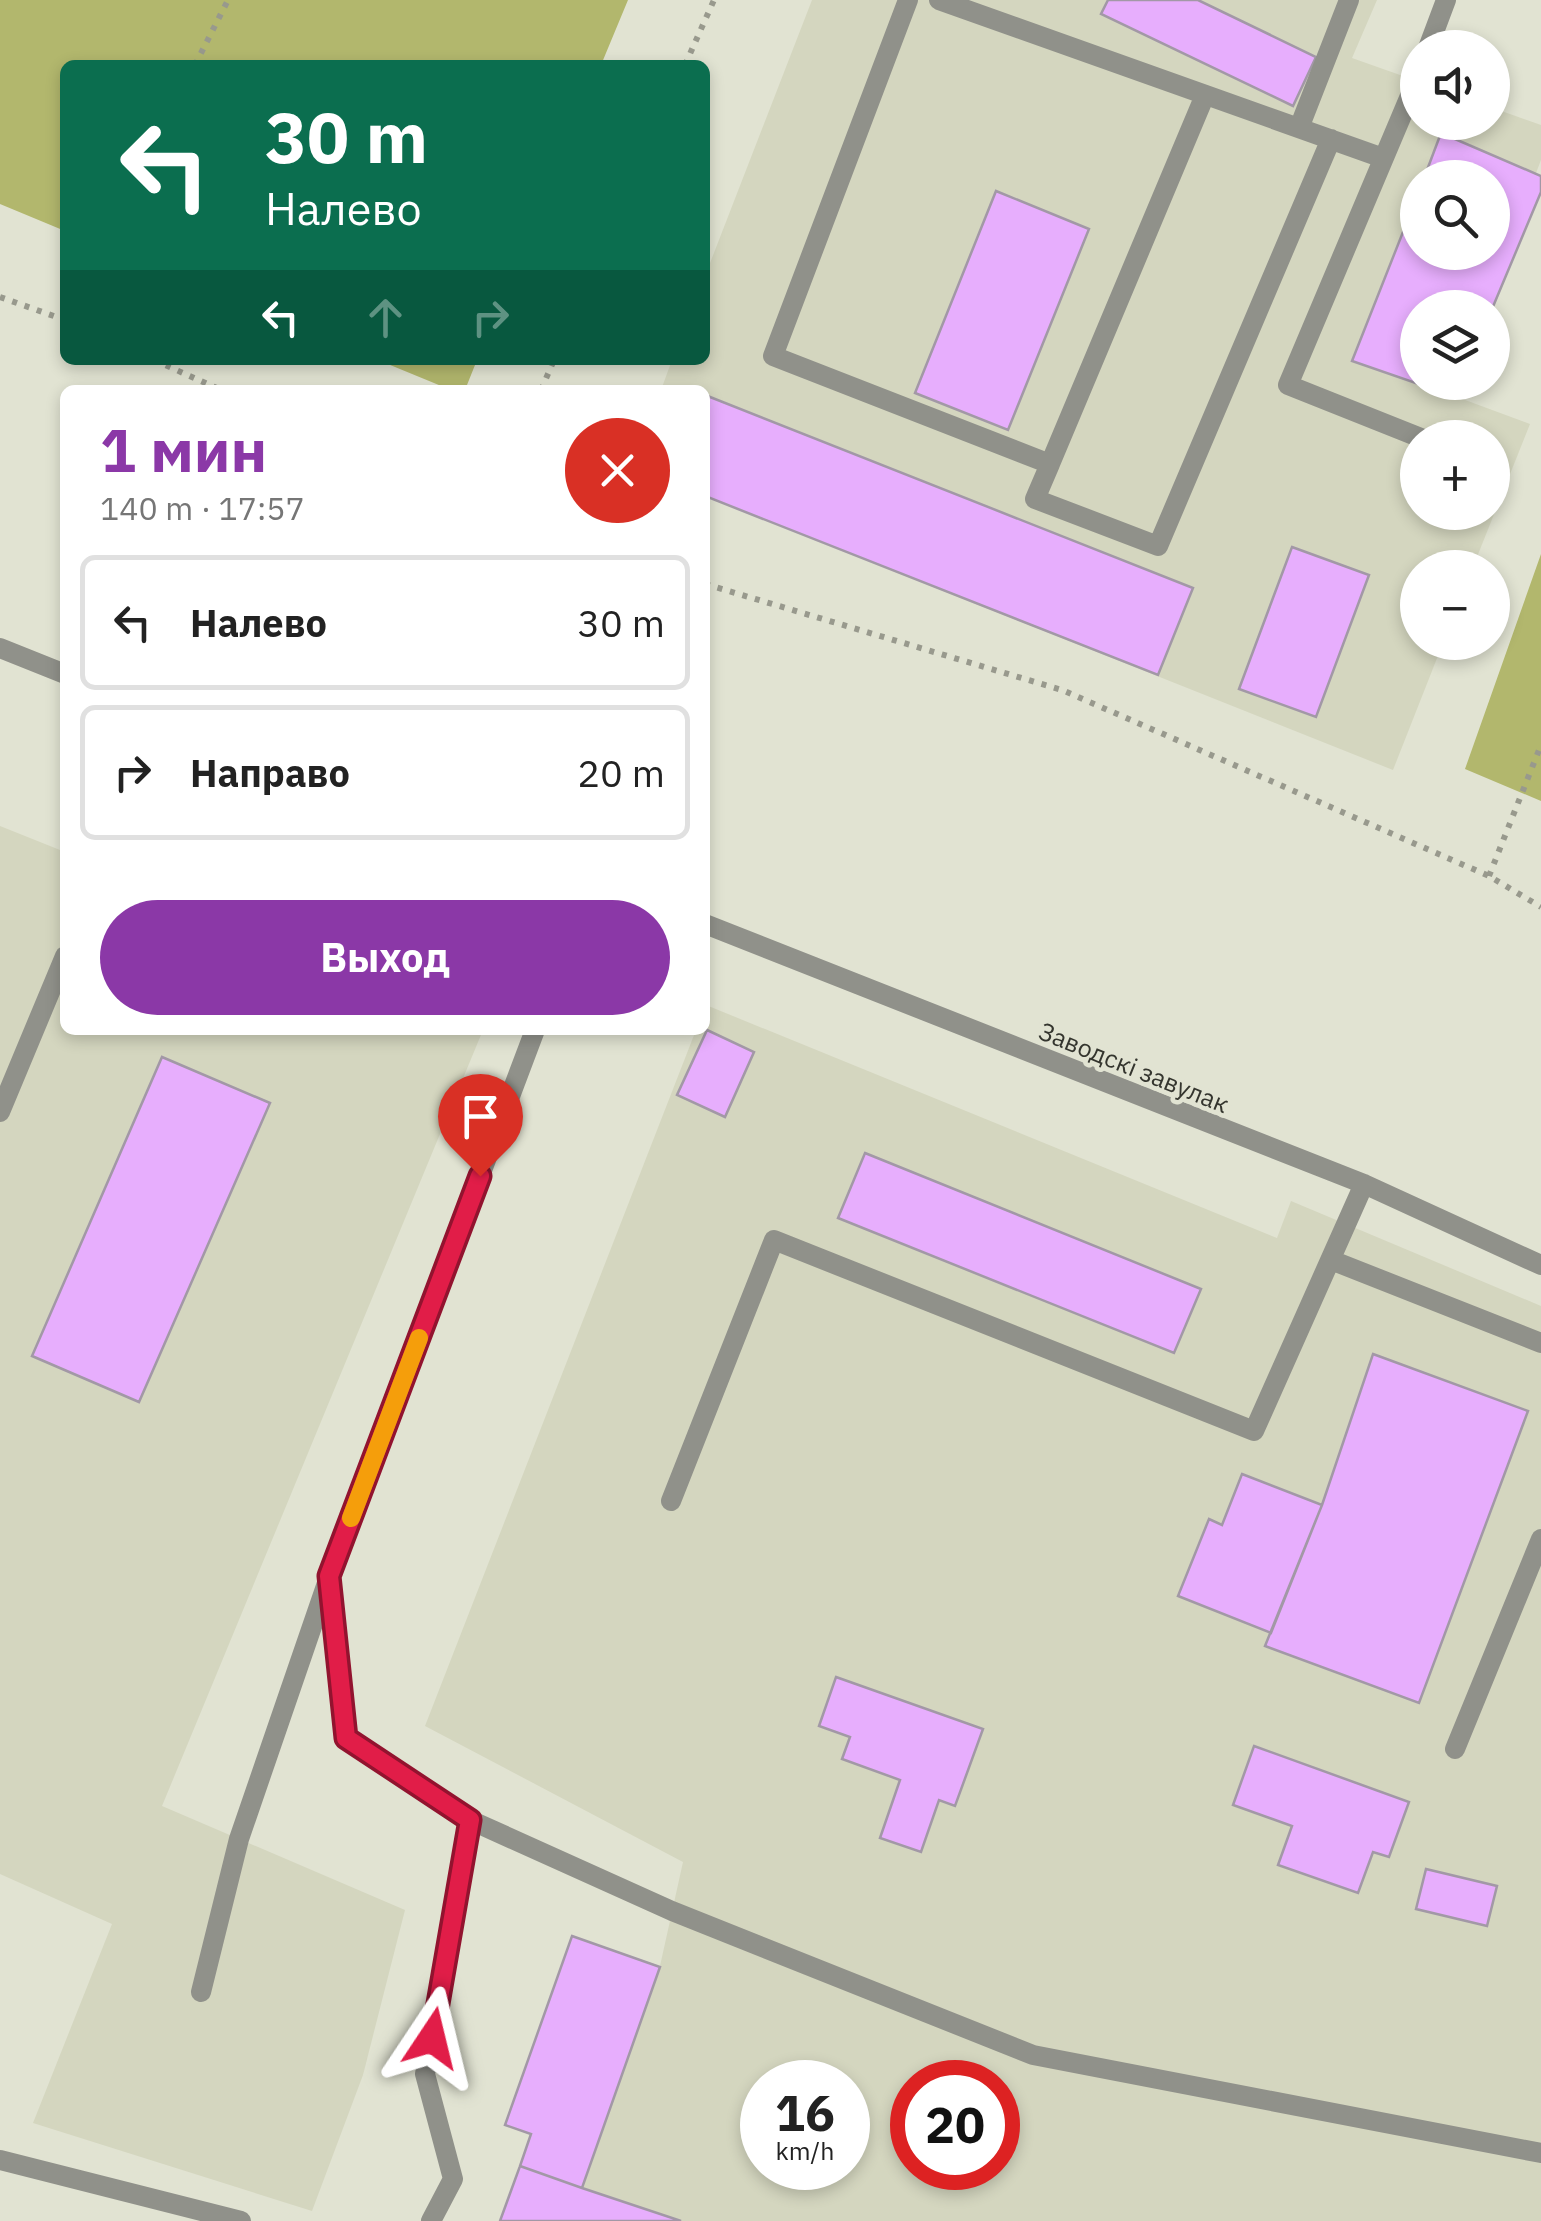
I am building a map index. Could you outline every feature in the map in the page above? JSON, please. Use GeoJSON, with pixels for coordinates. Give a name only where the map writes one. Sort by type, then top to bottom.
{"type":"FeatureCollection","features":[{"type":"Feature","properties":{"kind":"street"},"geometry":{"type":"LineString","coordinates":[[908,0],[773,356],[1050,464]]}},
{"type":"Feature","properties":{"kind":"street"},"geometry":{"type":"LineString","coordinates":[[939,0],[1383,158]]}},
{"type":"Feature","properties":{"kind":"street"},"geometry":{"type":"LineString","coordinates":[[1299,128],[1349,0]]}},
{"type":"Feature","properties":{"kind":"street"},"geometry":{"type":"LineString","coordinates":[[1435,30],[1446,0]]}},
{"type":"Feature","properties":{"kind":"street"},"geometry":{"type":"LineString","coordinates":[[1205,95],[1035,499],[1158,546],[1330,139]]}},
{"type":"Feature","properties":{"kind":"street"},"geometry":{"type":"LineString","coordinates":[[1400,119],[1288,385],[1400,430]]}},
{"type":"Feature","properties":{"kind":"street"},"geometry":{"type":"LineString","coordinates":[[0,648],[60,672]]}},
{"type":"Feature","properties":{"kind":"street","name":"Заводскі завулак"},"geometry":{"type":"LineString","coordinates":[[710,926],[1364,1184],[1541,1265]]}},
{"type":"Feature","properties":{"kind":"street"},"geometry":{"type":"LineString","coordinates":[[0,1112],[60,968]]}},
{"type":"Feature","properties":{"kind":"street"},"geometry":{"type":"LineString","coordinates":[[202,1992],[239,1839],[329,1576],[533,1035]]}},
{"type":"Feature","properties":{"kind":"street"},"geometry":{"type":"LineString","coordinates":[[670,1501],[774,1240],[1254,1431],[1364,1184]]}},
{"type":"Feature","properties":{"kind":"street"},"geometry":{"type":"LineString","coordinates":[[1331,1260],[1541,1342]]}},
{"type":"Feature","properties":{"kind":"street"},"geometry":{"type":"LineString","coordinates":[[1456,1748],[1541,1538]]}},
{"type":"Feature","properties":{"kind":"street"},"geometry":{"type":"LineString","coordinates":[[329,1576],[346,1738],[470,1820],[672,1911],[1033,2056],[1541,2153]]}},
{"type":"Feature","properties":{"kind":"street"},"geometry":{"type":"LineString","coordinates":[[431,2221],[453,2179],[426,2074],[470,1820]]}},
{"type":"Feature","properties":{"kind":"street"},"geometry":{"type":"LineString","coordinates":[[0,2160],[242,2221]]}},
{"type":"Feature","properties":{"kind":"path"},"geometry":{"type":"LineString","coordinates":[[198,60],[228,0]]}},
{"type":"Feature","properties":{"kind":"path"},"geometry":{"type":"LineString","coordinates":[[688,60],[714,0]]}},
{"type":"Feature","properties":{"kind":"path"},"geometry":{"type":"LineString","coordinates":[[0,297],[60,318]]}},
{"type":"Feature","properties":{"kind":"path"},"geometry":{"type":"LineString","coordinates":[[165,365],[210,385]]}},
{"type":"Feature","properties":{"kind":"path"},"geometry":{"type":"LineString","coordinates":[[710,585],[1062,690],[1489,876],[1541,907]]}},
{"type":"Feature","properties":{"kind":"path"},"geometry":{"type":"LineString","coordinates":[[1489,876],[1541,745]]}},
{"type":"Feature","properties":{"kind":"shaded area"},"geometry":{"type":"Polygon","coordinates":[[[812,0],[1377,0],[1352,58],[1400,75],[1400,140],[1510,140],[1510,114],[1541,125],[1541,160],[1536,173],[1541,176],[1541,192],[1510,268],[1510,160],[1400,160],[1400,270],[1509,270],[1501,290],[1400,290],[1400,400],[1465,400],[1530,424],[1510,474],[1510,420],[1400,420],[1400,530],[1488,530],[1480,550],[1400,550],[1400,660],[1436,660],[1393,770],[710,498],[710,385],[663,385],[670,365],[710,365],[710,263],[812,0]]]}},
{"type":"Feature","properties":{"kind":"shaded area"},"geometry":{"type":"Polygon","coordinates":[[[0,826],[60,850],[60,1035],[481,1035],[162,1806],[405,1910],[363,2075],[312,2211],[33,2123],[112,1924],[0,1874],[0,826]]]}},
{"type":"Feature","properties":{"kind":"shaded area"},"geometry":{"type":"Polygon","coordinates":[[[710,1007],[1277,1238],[1291,1201],[1541,1306],[1541,2221],[500,2221],[531,2135],[505,2125],[572,1936],[660,1966],[683,1862],[425,1726],[694,1035],[710,1035],[710,1007]]]}},
{"type":"Feature","properties":{"kind":"green space"},"geometry":{"type":"Polygon","coordinates":[[[0,0],[628,0],[603,60],[60,60],[60,229],[0,204],[0,0]]]}},
{"type":"Feature","properties":{"kind":"green space"},"geometry":{"type":"Polygon","coordinates":[[[390,365],[475,365],[467,385],[439,385],[390,365]]]}},
{"type":"Feature","properties":{"kind":"green space"},"geometry":{"type":"Polygon","coordinates":[[[1541,554],[1541,801],[1465,769],[1504,660],[1510,660],[1510,642],[1541,554]]]}},
{"type":"Feature","properties":{"kind":"building"},"geometry":{"type":"Polygon","coordinates":[[[1108,0],[1198,0],[1316,57],[1293,106],[1101,14],[1108,0]]]}},
{"type":"Feature","properties":{"kind":"building"},"geometry":{"type":"Polygon","coordinates":[[[1438,140],[1457,140],[1504,160],[1431,160],[1438,140]]]}},
{"type":"Feature","properties":{"kind":"building"},"geometry":{"type":"Polygon","coordinates":[[[1510,163],[1541,176],[1541,192],[1510,266],[1510,163]]]}},
{"type":"Feature","properties":{"kind":"building"},"geometry":{"type":"Polygon","coordinates":[[[996,191],[1089,229],[1008,430],[915,393],[996,191]]]}},
{"type":"Feature","properties":{"kind":"building"},"geometry":{"type":"Polygon","coordinates":[[[1400,240],[1400,270],[1508,270],[1500,290],[1400,290],[1400,378],[1352,361],[1400,240]]]}},
{"type":"Feature","properties":{"kind":"building"},"geometry":{"type":"Polygon","coordinates":[[[710,397],[1193,588],[1158,675],[710,498],[710,397]]]}},
{"type":"Feature","properties":{"kind":"building"},"geometry":{"type":"Polygon","coordinates":[[[1292,547],[1369,575],[1316,717],[1239,689],[1292,547]]]}},
{"type":"Feature","properties":{"kind":"building"},"geometry":{"type":"Polygon","coordinates":[[[710,1031],[754,1052],[725,1117],[677,1095],[705,1035],[710,1031]]]}},
{"type":"Feature","properties":{"kind":"building"},"geometry":{"type":"Polygon","coordinates":[[[162,1057],[270,1103],[139,1402],[32,1356],[162,1057]]]}},
{"type":"Feature","properties":{"kind":"building"},"geometry":{"type":"Polygon","coordinates":[[[865,1153],[1201,1289],[1174,1353],[838,1218],[865,1153]]]}},
{"type":"Feature","properties":{"kind":"building"},"geometry":{"type":"Polygon","coordinates":[[[1373,1354],[1528,1411],[1419,1703],[1265,1646],[1322,1505],[1373,1354]]]}},
{"type":"Feature","properties":{"kind":"building"},"geometry":{"type":"Polygon","coordinates":[[[1242,1474],[1322,1505],[1271,1633],[1178,1596],[1209,1519],[1222,1525],[1242,1474]]]}},
{"type":"Feature","properties":{"kind":"building"},"geometry":{"type":"Polygon","coordinates":[[[836,1677],[983,1729],[955,1806],[939,1800],[921,1852],[880,1838],[900,1780],[842,1759],[850,1737],[819,1726],[836,1677]]]}},
{"type":"Feature","properties":{"kind":"building"},"geometry":{"type":"Polygon","coordinates":[[[1254,1746],[1409,1802],[1389,1857],[1373,1852],[1358,1893],[1278,1865],[1292,1826],[1233,1805],[1254,1746]]]}},
{"type":"Feature","properties":{"kind":"building"},"geometry":{"type":"Polygon","coordinates":[[[1426,1869],[1497,1886],[1487,1926],[1416,1909],[1426,1869]]]}},
{"type":"Feature","properties":{"kind":"building"},"geometry":{"type":"Polygon","coordinates":[[[572,1936],[660,1967],[582,2188],[520,2166],[531,2134],[505,2125],[572,1936]]]}},
{"type":"Feature","properties":{"kind":"building"},"geometry":{"type":"Polygon","coordinates":[[[520,2166],[582,2188],[681,2221],[500,2221],[520,2166]]]}},
{"type":"Feature","properties":{"kind":"slow traffic"},"geometry":{"type":"LineString","coordinates":[[351,1518],[419,1338]]}},
{"type":"Feature","properties":{"kind":"route"},"geometry":{"type":"LineString","coordinates":[[432,2038],[470,1820],[346,1738],[329,1576],[480,1176]]}}]}
